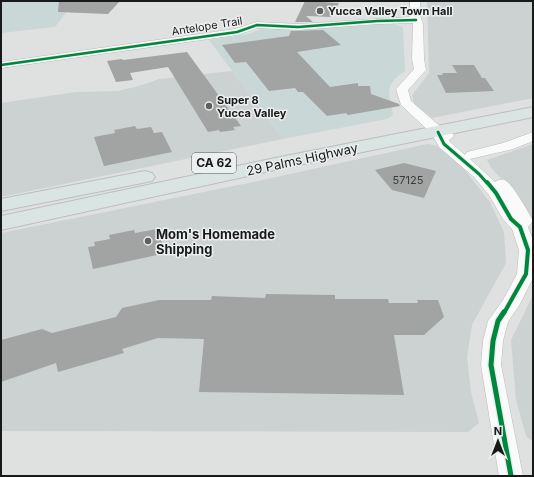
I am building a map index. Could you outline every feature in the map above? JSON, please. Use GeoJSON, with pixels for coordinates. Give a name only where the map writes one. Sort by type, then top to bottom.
{"type":"FeatureCollection","features":[{"type":"Feature","properties":{"kind":"main road","name":"29 Palms Highway"},"geometry":{"type":"LineString","coordinates":[[1,223],[275,164],[432,127],[533,100]]}},
{"type":"Feature","properties":{"kind":"main road","name":"29 Palms Highway"},"geometry":{"type":"LineString","coordinates":[[1,205],[432,127],[533,112]]}},
{"type":"Feature","properties":{"kind":"street"},"geometry":{"type":"LineString","coordinates":[[415,1],[416,20],[418,24],[418,59],[420,70],[402,89],[405,102],[432,127],[444,144],[479,174],[496,193],[510,219],[520,227],[528,250],[526,274],[510,304],[498,321],[493,341],[491,365],[511,476]]}},
{"type":"Feature","properties":{"kind":"street","name":"Antelope Trail"},"geometry":{"type":"LineString","coordinates":[[1,65],[237,32],[257,25],[298,27],[377,21],[416,20]]}},
{"type":"Feature","properties":{"kind":"street"},"geometry":{"type":"LineString","coordinates":[[432,127],[457,141],[491,173],[517,206],[525,221],[520,227]]}},
{"type":"Feature","properties":{"kind":"street"},"geometry":{"type":"LineString","coordinates":[[472,155],[508,146],[533,136]]}},
{"type":"Feature","properties":{"kind":"shaded area"},"geometry":{"type":"Polygon","coordinates":[[[1,1],[75,1],[55,27],[1,33],[1,1]]]}},
{"type":"Feature","properties":{"kind":"shaded area"},"geometry":{"type":"Polygon","coordinates":[[[427,1],[533,1],[533,98],[432,118],[414,104],[412,95],[429,73],[427,1]]]}},
{"type":"Feature","properties":{"kind":"shaded area"},"geometry":{"type":"Polygon","coordinates":[[[392,23],[403,27],[405,71],[398,76],[391,85],[390,100],[393,115],[387,119],[283,139],[209,40],[248,34],[265,28],[311,29],[392,23]]]}},
{"type":"Feature","properties":{"kind":"shaded area"},"geometry":{"type":"Polygon","coordinates":[[[232,71],[283,139],[1,197],[1,103],[76,92],[118,91],[159,79],[232,71]]]}},
{"type":"Feature","properties":{"kind":"shaded area"},"geometry":{"type":"Polygon","coordinates":[[[427,144],[439,146],[457,160],[490,202],[504,232],[506,263],[472,325],[467,357],[471,392],[479,423],[468,432],[1,431],[1,233],[258,181],[427,144]]]}},
{"type":"Feature","properties":{"kind":"shaded area"},"geometry":{"type":"Polygon","coordinates":[[[533,144],[533,227],[532,221],[515,193],[492,169],[487,160],[533,144]]]}},
{"type":"Feature","properties":{"kind":"shaded area"},"geometry":{"type":"Polygon","coordinates":[[[533,295],[533,442],[526,436],[516,400],[511,340],[533,295]]]}},
{"type":"Feature","properties":{"kind":"building"},"geometry":{"type":"Polygon","coordinates":[[[59,1],[120,1],[108,14],[58,12],[59,1]]]}},
{"type":"Feature","properties":{"kind":"building","name":"Yucca Valley Town Hall"},"geometry":{"type":"Polygon","coordinates":[[[305,1],[339,3],[331,17],[306,16],[313,22],[295,22],[305,1]]]}},
{"type":"Feature","properties":{"kind":"building"},"geometry":{"type":"Polygon","coordinates":[[[323,30],[341,45],[297,52],[330,87],[358,83],[358,86],[370,86],[371,94],[399,104],[400,106],[348,115],[346,113],[327,116],[303,92],[298,92],[295,88],[269,91],[246,62],[235,63],[222,45],[289,36],[291,31],[323,30]]]}},
{"type":"Feature","properties":{"kind":"building"},"geometry":{"type":"Polygon","coordinates":[[[187,52],[241,126],[233,127],[235,130],[208,132],[168,67],[130,73],[133,80],[116,82],[107,61],[187,52]]]}},
{"type":"Feature","properties":{"kind":"building"},"geometry":{"type":"Polygon","coordinates":[[[452,65],[474,65],[482,78],[485,78],[494,91],[446,93],[437,75],[443,75],[442,73],[457,73],[452,65]]]}},
{"type":"Feature","properties":{"kind":"building"},"geometry":{"type":"Polygon","coordinates":[[[135,126],[137,129],[151,127],[154,133],[162,132],[172,152],[104,166],[94,137],[115,133],[114,130],[135,126]]]}},
{"type":"Feature","properties":{"kind":"building"},"geometry":{"type":"Polygon","coordinates":[[[404,163],[436,171],[424,198],[392,190],[375,170],[404,163]]]}},
{"type":"Feature","properties":{"kind":"building"},"geometry":{"type":"Polygon","coordinates":[[[157,229],[166,253],[93,269],[88,247],[95,246],[94,242],[110,239],[109,235],[134,230],[135,233],[157,229]]]}},
{"type":"Feature","properties":{"kind":"building"},"geometry":{"type":"Polygon","coordinates":[[[266,294],[335,295],[335,299],[388,299],[389,303],[418,303],[417,300],[438,300],[444,317],[424,335],[394,335],[404,395],[199,392],[204,339],[158,338],[122,349],[124,353],[58,372],[56,363],[1,382],[1,340],[42,329],[52,333],[116,317],[122,308],[159,300],[211,300],[212,296],[265,298],[266,294]]]}},
{"type":"Feature","properties":{"kind":"cycle path"},"geometry":{"type":"LineString","coordinates":[[1,65],[237,32],[257,25],[298,27],[377,21],[416,20]]}},
{"type":"Feature","properties":{"kind":"cycle path"},"geometry":{"type":"LineString","coordinates":[[438,132],[444,144],[479,174],[496,193],[511,219],[520,227],[528,250],[526,274],[510,304],[498,321],[493,341],[491,365],[511,476]]}},
{"type":"Feature","properties":{"kind":"place","name":"Yucca Valley Town Hall"},"geometry":{"type":"Point","coordinates":[320,11]}},
{"type":"Feature","properties":{"kind":"place","name":"Super 8 Yucca Valley"},"geometry":{"type":"Point","coordinates":[209,106]}},
{"type":"Feature","properties":{"kind":"place","name":"Mom's Homemade Shipping"},"geometry":{"type":"Point","coordinates":[148,241]}}]}
